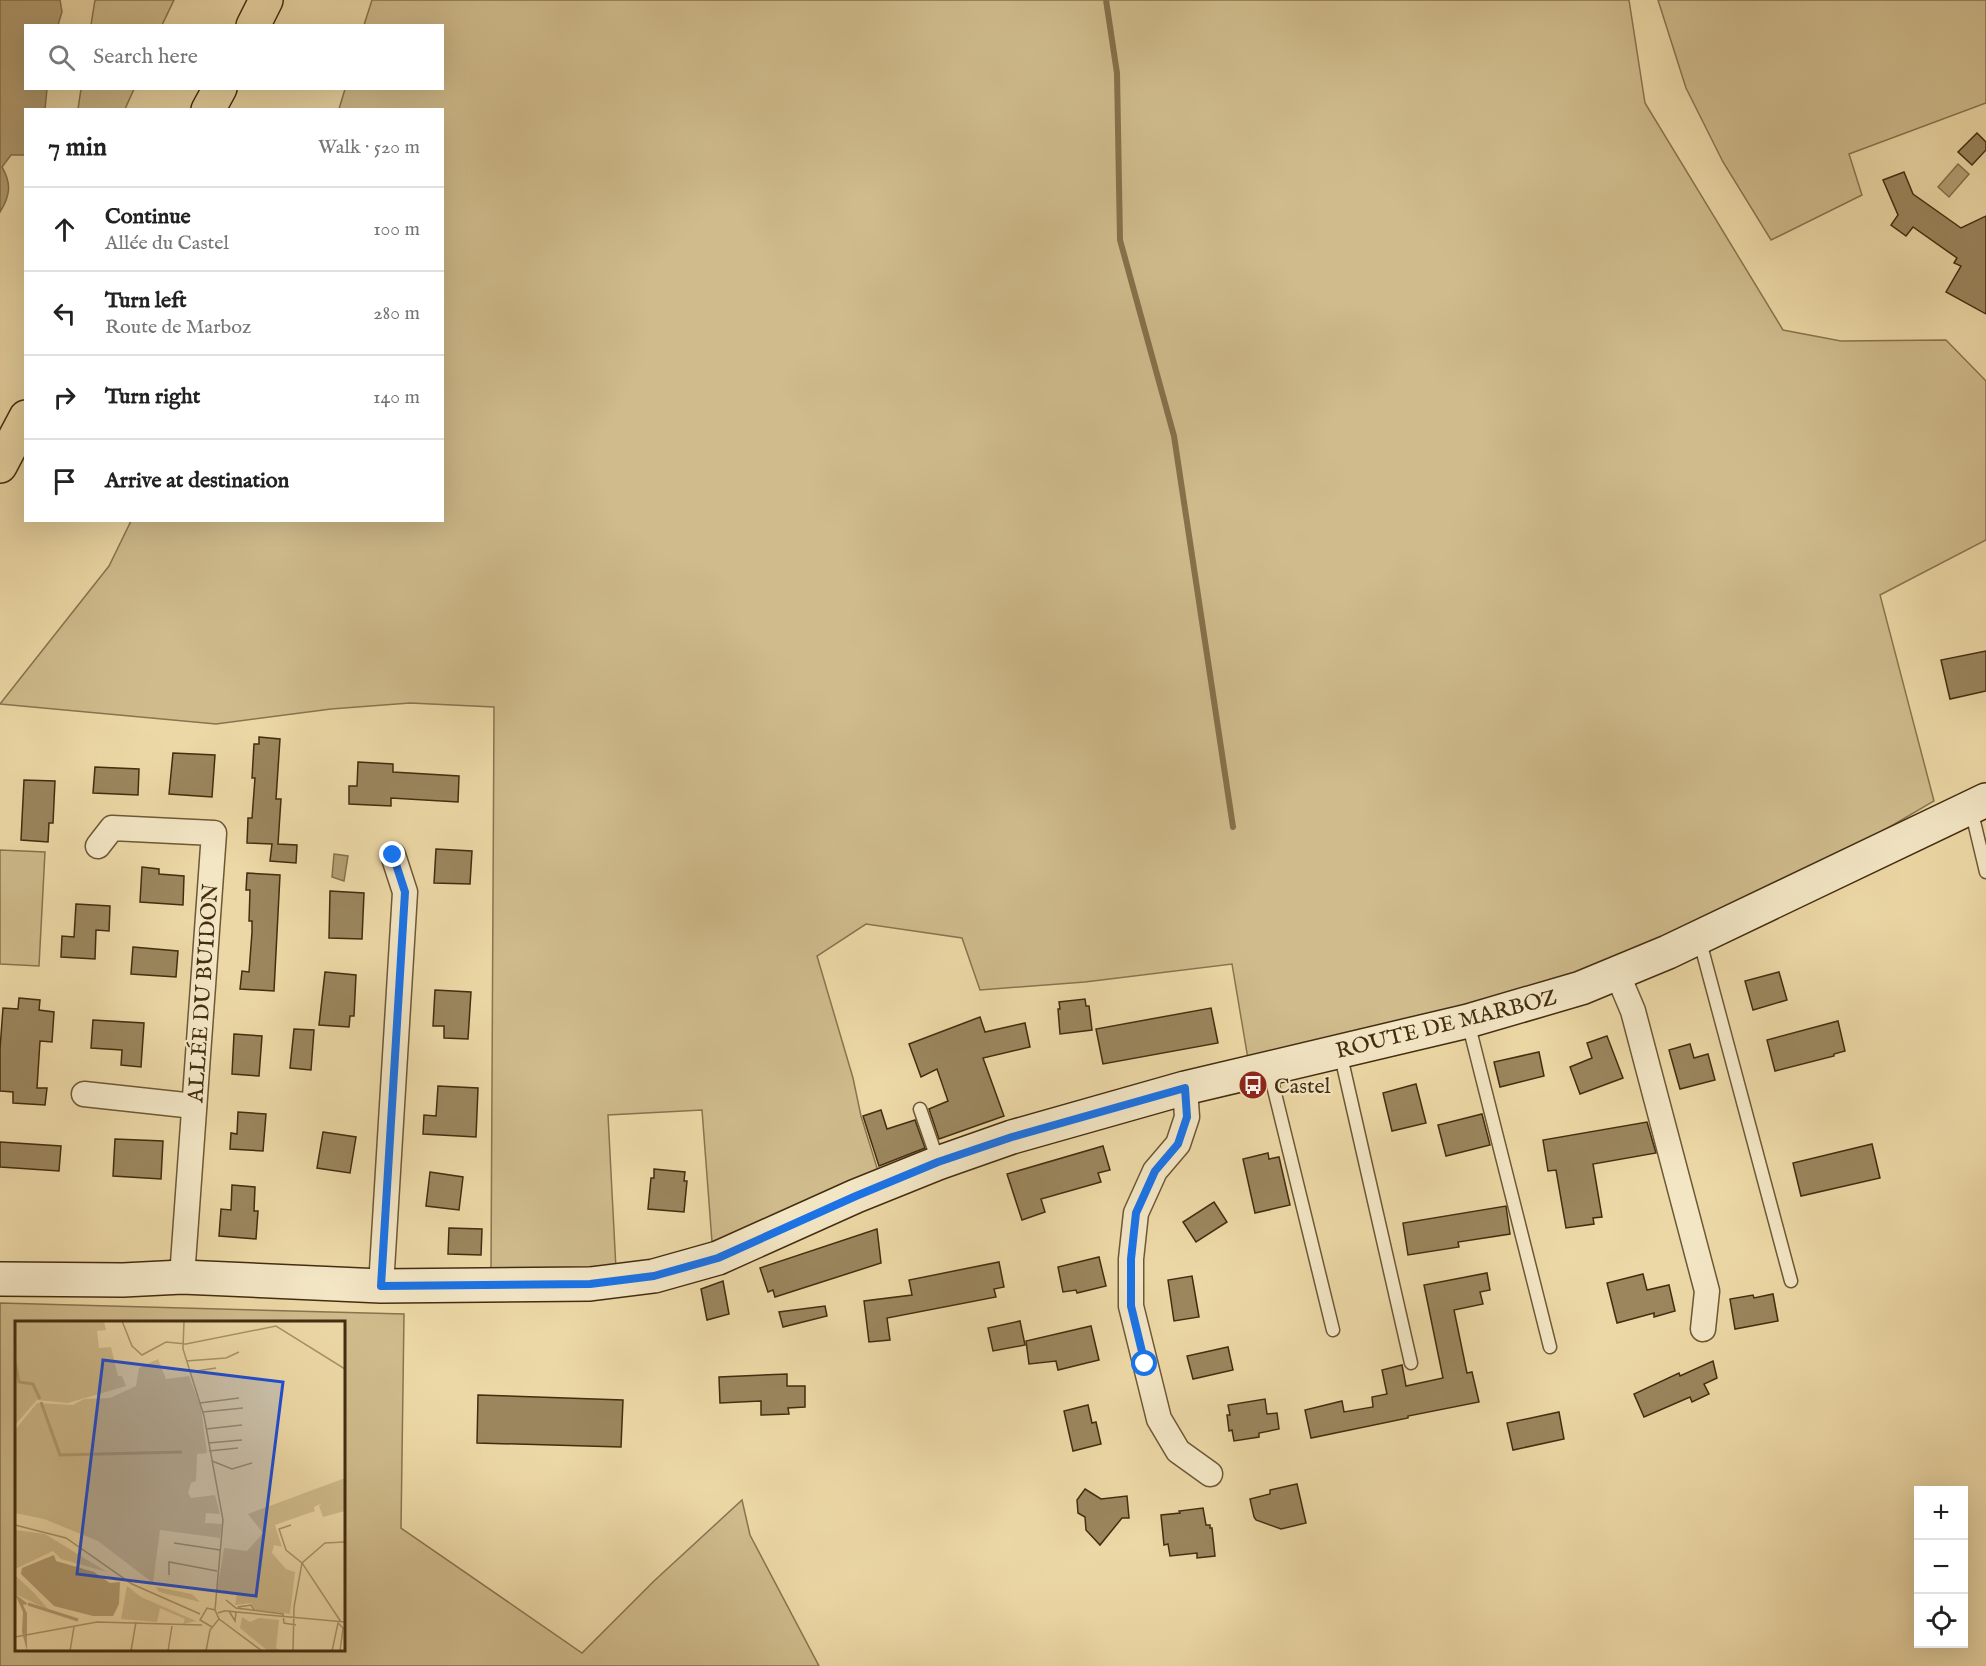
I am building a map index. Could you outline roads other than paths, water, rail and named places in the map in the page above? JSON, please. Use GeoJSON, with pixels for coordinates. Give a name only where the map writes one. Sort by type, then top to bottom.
{"type":"FeatureCollection","features":[{"type":"Feature","properties":{"kind":"main road"},"geometry":{"type":"LineString","coordinates":[[254,24],[266,0]]}},
{"type":"Feature","properties":{"kind":"main road"},"geometry":{"type":"LineString","coordinates":[[209,108],[219,90]]}},
{"type":"Feature","properties":{"kind":"main road"},"geometry":{"type":"LineString","coordinates":[[0,466],[24,421]]}},
{"type":"Feature","properties":{"kind":"main road","name":"ROUTE DE MARBOZ"},"geometry":{"type":"LineString","coordinates":[[0,1280],[123,1280],[182,1277],[381,1286],[590,1284],[654,1276],[718,1258],[938,1162],[1012,1137],[1185,1088],[1468,1021],[1542,1000],[1617,973],[1699,938],[1978,804]]}},
{"type":"Feature","properties":{"kind":"main road","name":"ROUTE DE MARBOZ"},"geometry":{"type":"LineString","coordinates":[[0,1260],[114,1267],[182,1277]]}},
{"type":"Feature","properties":{"kind":"street","name":"ALLÉE DU BUIDON"},"geometry":{"type":"LineString","coordinates":[[98,846],[112,828],[214,833],[182,1277]]}},
{"type":"Feature","properties":{"kind":"street"},"geometry":{"type":"LineString","coordinates":[[381,1286],[405,892],[393,855]]}},
{"type":"Feature","properties":{"kind":"street"},"geometry":{"type":"LineString","coordinates":[[1617,973],[1633,1011],[1707,1291],[1703,1329]]}},
{"type":"Feature","properties":{"kind":"street"},"geometry":{"type":"LineString","coordinates":[[1185,1088],[1187,1117],[1178,1144],[1155,1171],[1136,1213],[1131,1259],[1131,1306],[1159,1419],[1178,1451],[1210,1474]]}},
{"type":"Feature","properties":{"kind":"street"},"geometry":{"type":"LineString","coordinates":[[84,1094],[194,1106]]}},
{"type":"Feature","properties":{"kind":"lane"},"geometry":{"type":"LineString","coordinates":[[1978,804],[1986,872]]}},
{"type":"Feature","properties":{"kind":"lane"},"geometry":{"type":"LineString","coordinates":[[1699,938],[1791,1281]]}},
{"type":"Feature","properties":{"kind":"lane"},"geometry":{"type":"LineString","coordinates":[[1468,1021],[1550,1347]]}},
{"type":"Feature","properties":{"kind":"lane"},"geometry":{"type":"LineString","coordinates":[[1340,1051],[1411,1363]]}},
{"type":"Feature","properties":{"kind":"lane"},"geometry":{"type":"LineString","coordinates":[[1269,1068],[1333,1330]]}},
{"type":"Feature","properties":{"kind":"lane"},"geometry":{"type":"LineString","coordinates":[[920,1109],[938,1162]]}},
{"type":"Feature","properties":{"kind":"waterway"},"geometry":{"type":"LineString","coordinates":[[1106,0],[1117,73],[1120,240],[1174,436],[1233,827]]}},
{"type":"Feature","properties":{"kind":"place","name":"Castel"},"geometry":{"type":"Point","coordinates":[1253,1085]}}]}
